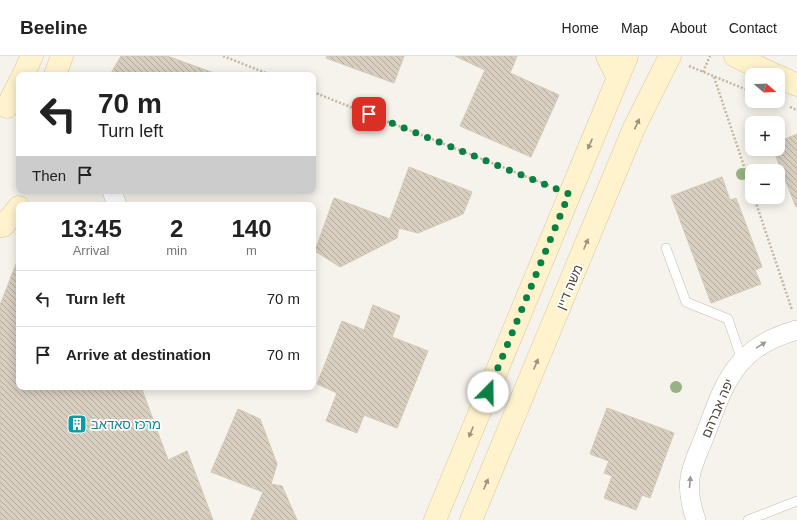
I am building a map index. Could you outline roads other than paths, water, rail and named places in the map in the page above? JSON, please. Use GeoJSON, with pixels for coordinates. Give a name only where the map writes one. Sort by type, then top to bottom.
{"type":"FeatureCollection","features":[{"type":"Feature","properties":{"kind":"street"},"geometry":{"type":"LineString","coordinates":[[24,72],[32,56]]}},
{"type":"Feature","properties":{"kind":"street"},"geometry":{"type":"LineString","coordinates":[[56,72],[62,56]]}},
{"type":"Feature","properties":{"kind":"street"},"geometry":{"type":"LineString","coordinates":[[607,56],[618,78]]}},
{"type":"Feature","properties":{"kind":"street"},"geometry":{"type":"LineString","coordinates":[[435,520],[627,56]]}},
{"type":"Feature","properties":{"kind":"street"},"geometry":{"type":"LineString","coordinates":[[735,56],[760,68]]}},
{"type":"Feature","properties":{"kind":"street","name":"משה דיין"},"geometry":{"type":"LineString","coordinates":[[471,520],[634,128],[669,57]]}},
{"type":"Feature","properties":{"kind":"street"},"geometry":{"type":"LineString","coordinates":[[785,79],[797,85]]}},
{"type":"Feature","properties":{"kind":"street"},"geometry":{"type":"LineString","coordinates":[[9,108],[16,90]]}},
{"type":"Feature","properties":{"kind":"street"},"geometry":{"type":"LineString","coordinates":[[0,226],[3,226],[16,211]]}},
{"type":"Feature","properties":{"kind":"street","name":"יפה אברהם"},"geometry":{"type":"LineString","coordinates":[[696,520],[692,509],[690,476],[724,388],[732,373],[742,360],[754,350],[781,335],[796,323]]}},
{"type":"Feature","properties":{"kind":"lane"},"geometry":{"type":"LineString","coordinates":[[666,248],[686,302],[728,319],[742,360]]}},
{"type":"Feature","properties":{"kind":"lane"},"geometry":{"type":"LineString","coordinates":[[748,520],[797,501]]}},
{"type":"Feature","properties":{"kind":"place","name":"מרכז סאדאב"},"geometry":{"type":"Point","coordinates":[77,424]}}]}
